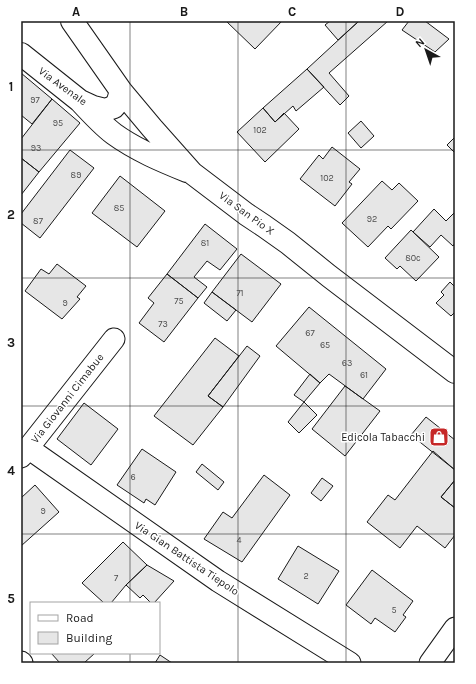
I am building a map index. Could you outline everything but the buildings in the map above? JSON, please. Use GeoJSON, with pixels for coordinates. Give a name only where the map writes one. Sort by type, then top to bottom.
{"type":"FeatureCollection","features":[{"type":"Feature","properties":{"kind":"street","name":"Via San Pio X"},"geometry":{"type":"LineString","coordinates":[[72,21],[122,91],[152,128],[192,173],[246,214],[288,243],[328,276],[455,372]]}},
{"type":"Feature","properties":{"kind":"street","name":"Via Avenale"},"geometry":{"type":"LineString","coordinates":[[21,54],[80,102],[97,109],[108,109],[114,107],[122,91]]}},
{"type":"Feature","properties":{"kind":"street"},"geometry":{"type":"LineString","coordinates":[[80,102],[114,134],[145,152],[192,173]]}},
{"type":"Feature","properties":{"kind":"street","name":"Via Giovanni Cimabue"},"geometry":{"type":"LineString","coordinates":[[24,452],[114,339]]}},
{"type":"Feature","properties":{"kind":"street","name":"Via Gian Battista Tiepolo"},"geometry":{"type":"LineString","coordinates":[[24,452],[218,581],[350,663]]}},
{"type":"Feature","properties":{"kind":"street"},"geometry":{"type":"LineString","coordinates":[[430,663],[455,628]]}},
{"type":"Feature","properties":{"kind":"place","name":"Edicola Tabacchi"},"geometry":{"type":"Point","coordinates":[439,437]}}]}
